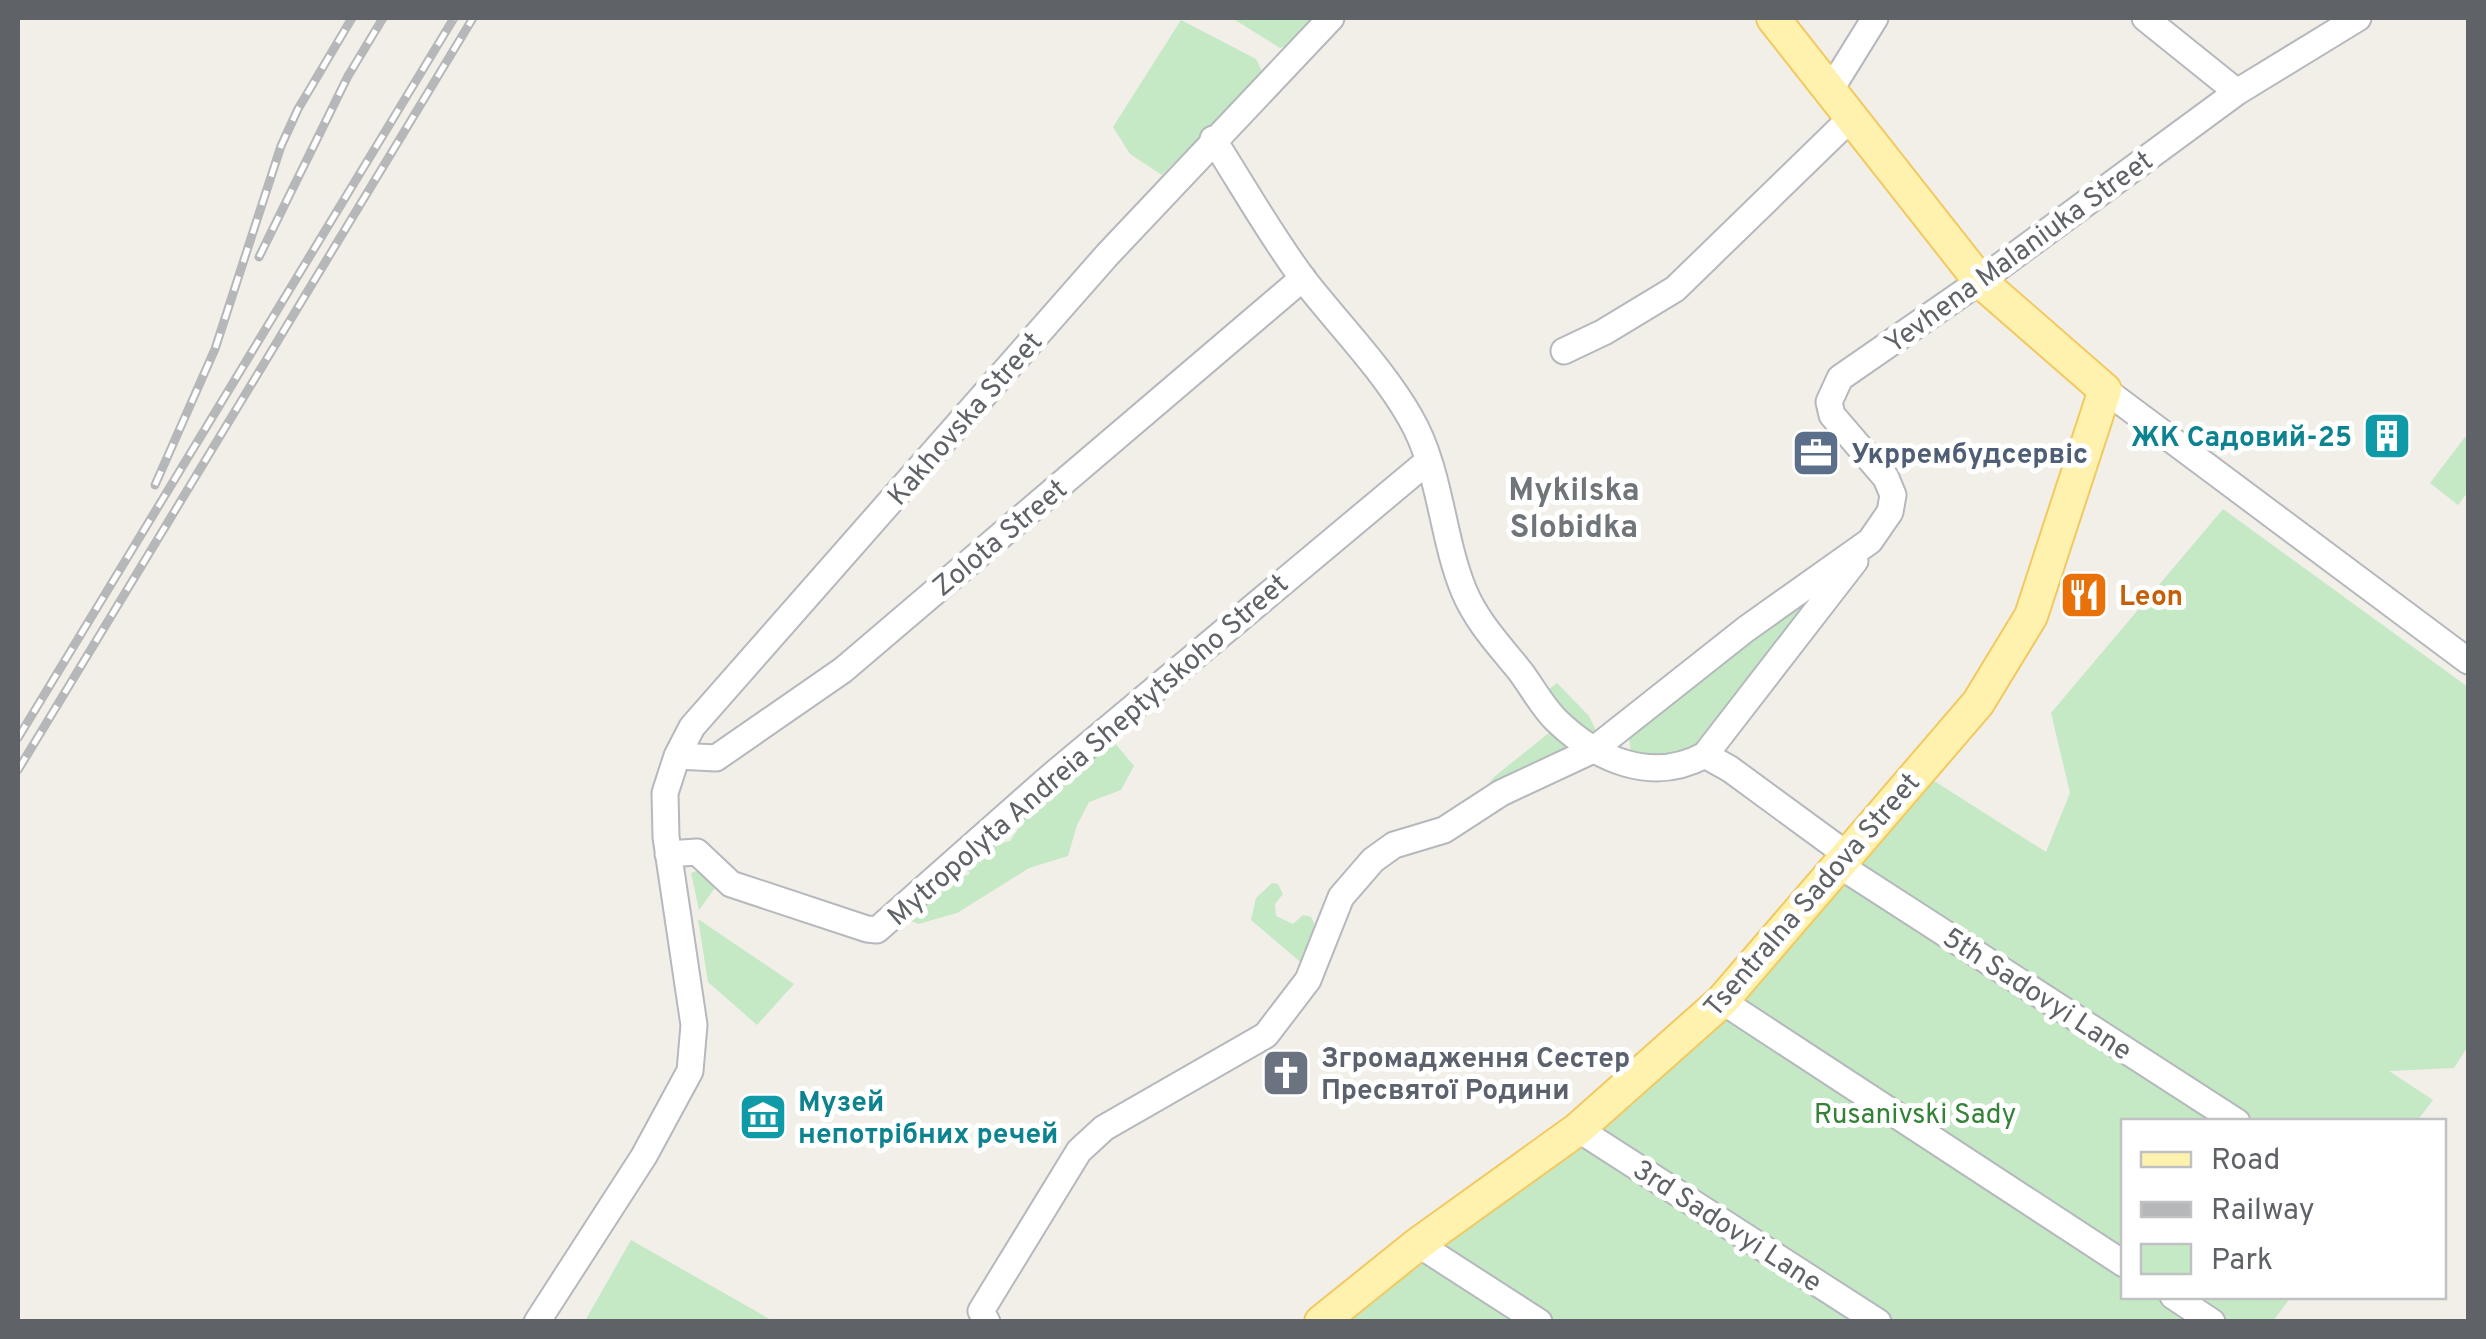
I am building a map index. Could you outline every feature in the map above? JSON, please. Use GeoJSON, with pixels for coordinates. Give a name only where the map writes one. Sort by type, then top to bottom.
{"type":"FeatureCollection","features":[{"type":"Feature","properties":{"kind":"main road"},"geometry":{"type":"LineString","coordinates":[[1773,18],[1980,281],[2105,390]]}},
{"type":"Feature","properties":{"kind":"main road","name":"Tsentralna Sadova Street"},"geometry":{"type":"LineString","coordinates":[[1321,1322],[1418,1244],[1578,1129],[1722,1002],[1978,702],[2031,616],[2105,390]]}},
{"type":"Feature","properties":{"kind":"street","name":"Kakhovska Street"},"geometry":{"type":"LineString","coordinates":[[537,1322],[644,1156],[690,1071],[694,1025],[668,854],[665,793],[692,727],[1108,254],[1331,18]]}},
{"type":"Feature","properties":{"kind":"street"},"geometry":{"type":"LineString","coordinates":[[1831,89],[1875,18]]}},
{"type":"Feature","properties":{"kind":"street"},"geometry":{"type":"LineString","coordinates":[[2145,18],[2237,92]]}},
{"type":"Feature","properties":{"kind":"street","name":"Yevhena Malaniuka Street"},"geometry":{"type":"LineString","coordinates":[[1706,755],[1890,512],[1894,495],[1886,478],[1832,415],[1828,402],[1840,378],[1980,281],[2237,92],[2358,18]]}},
{"type":"Feature","properties":{"kind":"street"},"geometry":{"type":"LineString","coordinates":[[1564,351],[1675,289],[1853,116]]}},
{"type":"Feature","properties":{"kind":"street"},"geometry":{"type":"LineString","coordinates":[[1214,140],[1303,278],[1355,339],[1408,413],[1420,435],[1463,588],[1482,625],[1554,718],[1593,750],[1646,768],[1684,766],[1706,755],[1730,769],[1843,859]]}},
{"type":"Feature","properties":{"kind":"street","name":"Zolota Street"},"geometry":{"type":"LineString","coordinates":[[677,756],[716,758],[843,670],[1303,278]]}},
{"type":"Feature","properties":{"kind":"street"},"geometry":{"type":"LineString","coordinates":[[2105,390],[2468,661]]}},
{"type":"Feature","properties":{"kind":"street","name":"Mytropolyta Andreia Sheptytskoho Street"},"geometry":{"type":"LineString","coordinates":[[668,854],[698,852],[731,884],[877,930],[1049,778],[1428,461]]}},
{"type":"Feature","properties":{"kind":"street","name":"Yevhena Malaniuka Street"},"geometry":{"type":"LineString","coordinates":[[987,1322],[981,1311],[1079,1151],[1104,1128],[1266,1034],[1308,980],[1340,897],[1362,868],[1394,844],[1433,835],[1501,794],[1593,750],[1746,629],[1870,541]]}},
{"type":"Feature","properties":{"kind":"street","name":"5th Sadovyi Lane"},"geometry":{"type":"LineString","coordinates":[[1843,859],[2233,1119]]}},
{"type":"Feature","properties":{"kind":"street"},"geometry":{"type":"LineString","coordinates":[[1722,1002],[2121,1262]]}},
{"type":"Feature","properties":{"kind":"street","name":"3rd Sadovyi Lane"},"geometry":{"type":"LineString","coordinates":[[1578,1129],[1878,1322]]}},
{"type":"Feature","properties":{"kind":"street"},"geometry":{"type":"LineString","coordinates":[[1418,1244],[1539,1322]]}},
{"type":"Feature","properties":{"kind":"street"},"geometry":{"type":"LineString","coordinates":[[2178,1299],[2212,1322]]}},
{"type":"Feature","properties":{"kind":"green space"},"geometry":{"type":"Polygon","coordinates":[[[1232,18],[1318,18],[1293,44],[1280,48],[1232,18]]]}},
{"type":"Feature","properties":{"kind":"green space"},"geometry":{"type":"Polygon","coordinates":[[[1181,20],[1256,59],[1263,73],[1162,175],[1130,154],[1113,127],[1181,20]]]}},
{"type":"Feature","properties":{"kind":"green space"},"geometry":{"type":"Polygon","coordinates":[[[2465,437],[2468,492],[2458,505],[2430,483],[2465,437]]]}},
{"type":"Feature","properties":{"kind":"green space","name":"Rusanivski Sady"},"geometry":{"type":"Polygon","coordinates":[[[2223,509],[2468,687],[2468,1046],[2454,1068],[2389,1071],[2433,1100],[2419,1119],[2121,1119],[2121,1299],[2290,1299],[2273,1321],[1339,1322],[1589,1131],[1931,779],[2046,852],[2070,793],[2051,713],[2223,509]]]}},
{"type":"Feature","properties":{"kind":"green space"},"geometry":{"type":"Polygon","coordinates":[[[1840,572],[1699,746],[1665,756],[1631,752],[1629,737],[1640,723],[1840,572]]]}},
{"type":"Feature","properties":{"kind":"green space"},"geometry":{"type":"Polygon","coordinates":[[[1557,683],[1589,716],[1598,735],[1588,738],[1555,704],[1549,689],[1557,683]]]}},
{"type":"Feature","properties":{"kind":"green space"},"geometry":{"type":"Polygon","coordinates":[[[1550,732],[1562,736],[1566,754],[1491,792],[1486,787],[1494,777],[1550,732]]]}},
{"type":"Feature","properties":{"kind":"green space"},"geometry":{"type":"Polygon","coordinates":[[[1113,741],[1134,766],[1121,790],[1089,802],[1068,856],[1029,868],[957,913],[918,924],[903,917],[944,884],[970,874],[964,864],[987,847],[1010,841],[1020,826],[1015,817],[1058,779],[1076,776],[1096,746],[1113,741]]]}},
{"type":"Feature","properties":{"kind":"green space"},"geometry":{"type":"Polygon","coordinates":[[[710,867],[722,878],[699,910],[691,873],[710,867]]]}},
{"type":"Feature","properties":{"kind":"green space"},"geometry":{"type":"Polygon","coordinates":[[[1272,883],[1278,884],[1283,894],[1275,904],[1276,916],[1293,924],[1303,915],[1311,917],[1314,924],[1315,941],[1304,965],[1251,920],[1256,898],[1272,883]]]}},
{"type":"Feature","properties":{"kind":"green space"},"geometry":{"type":"Polygon","coordinates":[[[698,919],[794,984],[757,1025],[708,982],[698,919]]]}},
{"type":"Feature","properties":{"kind":"green space"},"geometry":{"type":"Polygon","coordinates":[[[631,1240],[773,1321],[585,1321],[631,1240]]]}},
{"type":"Feature","properties":{"kind":"railway"},"geometry":{"type":"LineString","coordinates":[[155,485],[215,349],[281,146],[298,109],[352,18]]}},
{"type":"Feature","properties":{"kind":"railway"},"geometry":{"type":"LineString","coordinates":[[259,257],[348,76],[383,18]]}},
{"type":"Feature","properties":{"kind":"railway"},"geometry":{"type":"LineString","coordinates":[[18,738],[454,18]]}},
{"type":"Feature","properties":{"kind":"railway"},"geometry":{"type":"LineString","coordinates":[[18,770],[473,18]]}},
{"type":"Feature","properties":{"kind":"place","name":"ЖК Садовий-25"},"geometry":{"type":"Point","coordinates":[2387,436]}},
{"type":"Feature","properties":{"kind":"place","name":"Укррембудсервіс"},"geometry":{"type":"Point","coordinates":[1816,453]}},
{"type":"Feature","properties":{"kind":"place","name":"Leon"},"geometry":{"type":"Point","coordinates":[2084,595]}},
{"type":"Feature","properties":{"kind":"place","name":"Згромадження Сестер Пресвятої Родини"},"geometry":{"type":"Point","coordinates":[1286,1073]}},
{"type":"Feature","properties":{"kind":"place","name":"Музей непотрібних речей"},"geometry":{"type":"Point","coordinates":[763,1117]}},
{"type":"Feature","properties":{"kind":"district","name":"Mykilska Slobidka"},"geometry":{"type":"Point","coordinates":[1574,508]}}]}
